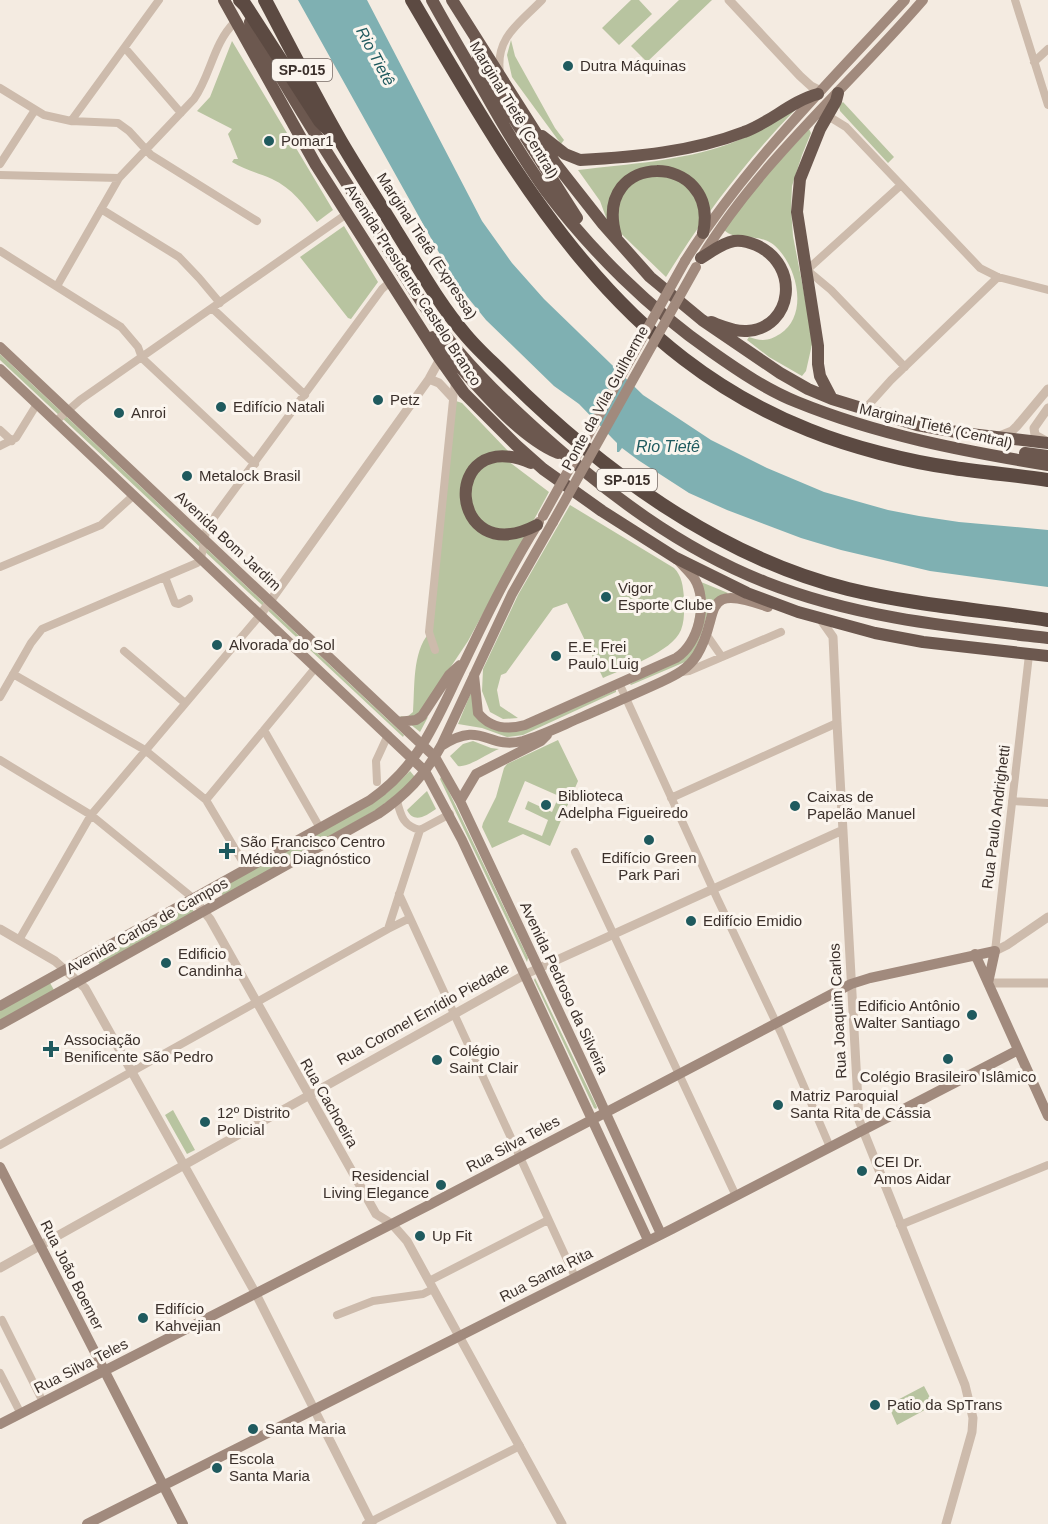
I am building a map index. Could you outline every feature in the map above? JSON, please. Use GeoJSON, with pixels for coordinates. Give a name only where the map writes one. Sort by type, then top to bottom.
{"type":"FeatureCollection","features":[{"type":"Feature","properties":{"kind":"highway","name":"Avenida Presidente Castelo Branco"},"geometry":{"type":"LineString","coordinates":[[224,0],[316,165],[440,359],[464,393],[543,469],[602,511],[676,558],[747,593],[798,612],[875,633],[923,642],[1048,656]]}},
{"type":"Feature","properties":{"kind":"highway"},"geometry":{"type":"LineString","coordinates":[[239,0],[245,5],[320,121],[340,139]]}},
{"type":"Feature","properties":{"kind":"highway"},"geometry":{"type":"LineString","coordinates":[[239,0],[292,99],[448,339],[489,387],[605,489],[643,517],[694,548],[764,582],[834,605],[891,619],[1048,639]]}},
{"type":"Feature","properties":{"kind":"highway","name":"Marginal Tietê (Expressa)"},"geometry":{"type":"LineString","coordinates":[[264,0],[340,139],[424,275],[463,332],[560,428],[642,491],[731,544],[782,567],[847,589],[915,603],[1048,620]]}},
{"type":"Feature","properties":{"kind":"highway"},"geometry":{"type":"LineString","coordinates":[[412,0],[533,199],[581,261],[620,303],[673,351],[710,380],[750,404],[780,418],[845,442],[915,462],[1048,480]]}},
{"type":"Feature","properties":{"kind":"highway","name":"Marginal Tietê (Central)"},"geometry":{"type":"LineString","coordinates":[[432,0],[510,136],[546,191],[638,294],[695,340],[746,376],[796,402],[854,423],[912,439],[1048,465]]}},
{"type":"Feature","properties":{"kind":"highway"},"geometry":{"type":"LineString","coordinates":[[452,0],[555,163],[650,277],[702,320],[780,373],[832,399],[917,425],[1048,443]]}},
{"type":"Feature","properties":{"kind":"highway"},"geometry":{"type":"LineString","coordinates":[[475,39],[479,64],[595,247]]}},
{"type":"Feature","properties":{"kind":"highway"},"geometry":{"type":"LineString","coordinates":[[536,133],[565,154],[580,160],[672,151],[744,133],[806,97],[820,93]]}},
{"type":"Feature","properties":{"kind":"highway"},"geometry":{"type":"LineString","coordinates":[[832,399],[820,376],[818,346],[797,212],[800,179],[838,93]]}},
{"type":"Feature","properties":{"kind":"highway"},"geometry":{"type":"LineString","coordinates":[[618,240],[612,214],[618,192],[636,176],[656,170],[679,175],[697,191],[704,208],[703,233]]}},
{"type":"Feature","properties":{"kind":"highway"},"geometry":{"type":"LineString","coordinates":[[698,262],[729,242],[751,243],[765,249],[776,259],[784,271],[786,284],[781,309],[763,327],[747,331],[738,330],[702,320]]}},
{"type":"Feature","properties":{"kind":"highway"},"geometry":{"type":"LineString","coordinates":[[419,324],[434,337],[500,409],[543,447],[566,456]]}},
{"type":"Feature","properties":{"kind":"highway"},"geometry":{"type":"LineString","coordinates":[[990,455],[1013,452],[1048,456]]}},
{"type":"Feature","properties":{"kind":"highway"},"geometry":{"type":"LineString","coordinates":[[540,521],[524,532],[511,536],[489,531],[481,527],[468,511],[465,489],[475,468],[485,458],[506,455],[543,469]]}},
{"type":"Feature","properties":{"kind":"highway"},"geometry":{"type":"LineString","coordinates":[[945,627],[958,633],[1048,646]]}},
{"type":"Feature","properties":{"kind":"main road","name":"Ponte da Vila Guilherme"},"geometry":{"type":"LineString","coordinates":[[424,745],[465,661],[540,521],[685,261],[703,233],[779,136],[905,0]]}},
{"type":"Feature","properties":{"kind":"main road","name":"Ponte da Vila Guilherme"},"geometry":{"type":"LineString","coordinates":[[441,746],[512,594],[698,262],[727,217],[789,143],[923,0]]}},
{"type":"Feature","properties":{"kind":"main road","name":"Avenida Bom Jardim"},"geometry":{"type":"LineString","coordinates":[[0,347],[435,757]]}},
{"type":"Feature","properties":{"kind":"main road","name":"Avenida Bom Jardim"},"geometry":{"type":"LineString","coordinates":[[0,369],[425,771]]}},
{"type":"Feature","properties":{"kind":"main road"},"geometry":{"type":"LineString","coordinates":[[474,675],[478,712],[491,724],[505,728],[525,725],[680,656],[694,637],[700,608],[699,592],[693,577],[676,558]]}},
{"type":"Feature","properties":{"kind":"main road"},"geometry":{"type":"LineString","coordinates":[[441,746],[457,736],[469,734],[511,743],[550,731],[681,673],[696,657],[713,609],[725,598],[739,598],[790,615],[798,612]]}},
{"type":"Feature","properties":{"kind":"main road"},"geometry":{"type":"LineString","coordinates":[[398,722],[416,720],[422,716],[449,675],[465,661]]}},
{"type":"Feature","properties":{"kind":"main road"},"geometry":{"type":"LineString","coordinates":[[460,801],[476,774],[541,741],[550,731]]}},
{"type":"Feature","properties":{"kind":"main road","name":"Avenida Carlos de Campos"},"geometry":{"type":"LineString","coordinates":[[0,1006],[320,828],[385,789],[414,760],[424,745]]}},
{"type":"Feature","properties":{"kind":"main road","name":"Avenida Carlos de Campos"},"geometry":{"type":"LineString","coordinates":[[0,1025],[378,814],[412,788],[441,746]]}},
{"type":"Feature","properties":{"kind":"main road","name":"Avenida Pedroso da Silveira"},"geometry":{"type":"LineString","coordinates":[[435,757],[460,801],[661,1234]]}},
{"type":"Feature","properties":{"kind":"main road","name":"Avenida Pedroso da Silveira"},"geometry":{"type":"LineString","coordinates":[[425,771],[450,814],[648,1240]]}},
{"type":"Feature","properties":{"kind":"main road","name":"Rua Silva Teles"},"geometry":{"type":"LineString","coordinates":[[0,1424],[392,1224],[851,984],[995,951]]}},
{"type":"Feature","properties":{"kind":"main road","name":"Rua Paulo Andrighetti"},"geometry":{"type":"LineString","coordinates":[[988,983],[995,951]]}},
{"type":"Feature","properties":{"kind":"main road"},"geometry":{"type":"LineString","coordinates":[[975,954],[1048,1116]]}},
{"type":"Feature","properties":{"kind":"main road","name":"Rua Santa Rita"},"geometry":{"type":"LineString","coordinates":[[87,1524],[575,1278],[1018,1050]]}},
{"type":"Feature","properties":{"kind":"main road","name":"Rua João Boemer"},"geometry":{"type":"LineString","coordinates":[[0,1167],[183,1524]]}},
{"type":"Feature","properties":{"kind":"street"},"geometry":{"type":"LineString","coordinates":[[71,121],[159,0]]}},
{"type":"Feature","properties":{"kind":"street"},"geometry":{"type":"LineString","coordinates":[[500,77],[499,56],[506,37],[542,0]]}},
{"type":"Feature","properties":{"kind":"street"},"geometry":{"type":"LineString","coordinates":[[729,0],[800,76],[820,93]]}},
{"type":"Feature","properties":{"kind":"street"},"geometry":{"type":"LineString","coordinates":[[1014,0],[1048,105]]}},
{"type":"Feature","properties":{"kind":"street"},"geometry":{"type":"LineString","coordinates":[[57,286],[119,178],[201,89],[221,37],[235,22]]}},
{"type":"Feature","properties":{"kind":"street"},"geometry":{"type":"LineString","coordinates":[[125,48],[181,113]]}},
{"type":"Feature","properties":{"kind":"street"},"geometry":{"type":"LineString","coordinates":[[1034,62],[1048,49]]}},
{"type":"Feature","properties":{"kind":"street"},"geometry":{"type":"LineString","coordinates":[[0,88],[44,115],[71,121],[118,123],[129,130],[145,150],[257,221]]}},
{"type":"Feature","properties":{"kind":"street"},"geometry":{"type":"LineString","coordinates":[[0,164],[35,110]]}},
{"type":"Feature","properties":{"kind":"street"},"geometry":{"type":"LineString","coordinates":[[826,118],[833,119],[846,127],[974,262],[988,273],[1048,290]]}},
{"type":"Feature","properties":{"kind":"street"},"geometry":{"type":"LineString","coordinates":[[0,175],[119,178]]}},
{"type":"Feature","properties":{"kind":"street"},"geometry":{"type":"LineString","coordinates":[[901,185],[807,270],[831,290],[904,368]]}},
{"type":"Feature","properties":{"kind":"street"},"geometry":{"type":"LineString","coordinates":[[101,209],[179,257],[220,303]]}},
{"type":"Feature","properties":{"kind":"street"},"geometry":{"type":"LineString","coordinates":[[56,421],[68,410],[348,213]]}},
{"type":"Feature","properties":{"kind":"street"},"geometry":{"type":"LineString","coordinates":[[0,251],[121,327],[135,341],[142,358],[255,464]]}},
{"type":"Feature","properties":{"kind":"street"},"geometry":{"type":"LineString","coordinates":[[864,410],[998,277]]}},
{"type":"Feature","properties":{"kind":"street"},"geometry":{"type":"LineString","coordinates":[[0,697],[31,643],[42,629],[190,567],[201,558],[207,527],[382,289],[391,281]]}},
{"type":"Feature","properties":{"kind":"street"},"geometry":{"type":"LineString","coordinates":[[213,309],[304,395]]}},
{"type":"Feature","properties":{"kind":"street"},"geometry":{"type":"LineString","coordinates":[[19,940],[91,815],[261,614],[429,379],[440,359]]}},
{"type":"Feature","properties":{"kind":"street"},"geometry":{"type":"LineString","coordinates":[[429,379],[439,383],[452,397]]}},
{"type":"Feature","properties":{"kind":"street"},"geometry":{"type":"LineString","coordinates":[[435,650],[429,632],[455,380]]}},
{"type":"Feature","properties":{"kind":"street"},"geometry":{"type":"LineString","coordinates":[[995,437],[1012,431],[1048,389]]}},
{"type":"Feature","properties":{"kind":"street"},"geometry":{"type":"LineString","coordinates":[[0,446],[16,438],[38,404]]}},
{"type":"Feature","properties":{"kind":"street"},"geometry":{"type":"LineString","coordinates":[[1048,408],[1034,428],[1034,432],[1048,443]]}},
{"type":"Feature","properties":{"kind":"street"},"geometry":{"type":"LineString","coordinates":[[0,430],[12,441]]}},
{"type":"Feature","properties":{"kind":"street"},"geometry":{"type":"LineString","coordinates":[[0,567],[101,525],[134,495]]}},
{"type":"Feature","properties":{"kind":"street"},"geometry":{"type":"LineString","coordinates":[[165,578],[175,603],[179,604],[189,599]]}},
{"type":"Feature","properties":{"kind":"street","name":"Rua Joaquim Carlos"},"geometry":{"type":"LineString","coordinates":[[821,620],[834,637],[859,1120],[970,1402],[973,1418],[972,1432],[946,1524]]}},
{"type":"Feature","properties":{"kind":"street"},"geometry":{"type":"LineString","coordinates":[[681,673],[782,632]]}},
{"type":"Feature","properties":{"kind":"street"},"geometry":{"type":"LineString","coordinates":[[706,634],[722,657]]}},
{"type":"Feature","properties":{"kind":"street"},"geometry":{"type":"LineString","coordinates":[[124,651],[185,703]]}},
{"type":"Feature","properties":{"kind":"street","name":"Rua Paulo Andrighetti"},"geometry":{"type":"LineString","coordinates":[[995,951],[1029,655]]}},
{"type":"Feature","properties":{"kind":"street"},"geometry":{"type":"LineString","coordinates":[[206,800],[316,667]]}},
{"type":"Feature","properties":{"kind":"street"},"geometry":{"type":"LineString","coordinates":[[14,674],[145,750],[206,800],[247,869]]}},
{"type":"Feature","properties":{"kind":"street"},"geometry":{"type":"LineString","coordinates":[[619,683],[830,1147]]}},
{"type":"Feature","properties":{"kind":"street"},"geometry":{"type":"LineString","coordinates":[[671,798],[837,723]]}},
{"type":"Feature","properties":{"kind":"street"},"geometry":{"type":"LineString","coordinates":[[264,730],[320,828]]}},
{"type":"Feature","properties":{"kind":"street"},"geometry":{"type":"LineString","coordinates":[[377,782],[376,761],[388,735]]}},
{"type":"Feature","properties":{"kind":"street","name":"Rua Cachoeira"},"geometry":{"type":"LineString","coordinates":[[0,760],[91,815],[193,898],[205,911],[307,1096],[376,1214],[392,1224],[405,1239],[562,1524]]}},
{"type":"Feature","properties":{"kind":"street"},"geometry":{"type":"LineString","coordinates":[[397,801],[404,822],[420,830],[450,814]]}},
{"type":"Feature","properties":{"kind":"street"},"geometry":{"type":"LineString","coordinates":[[1012,801],[1048,803]]}},
{"type":"Feature","properties":{"kind":"street"},"geometry":{"type":"LineString","coordinates":[[387,929],[420,830]]}},
{"type":"Feature","properties":{"kind":"street","name":"Rua Coronel Emídio Piedade"},"geometry":{"type":"LineString","coordinates":[[0,1268],[526,974],[843,830]]}},
{"type":"Feature","properties":{"kind":"street"},"geometry":{"type":"LineString","coordinates":[[575,852],[736,1196]]}},
{"type":"Feature","properties":{"kind":"street"},"geometry":{"type":"LineString","coordinates":[[399,894],[575,1278]]}},
{"type":"Feature","properties":{"kind":"street","name":"Rua Silva Teles"},"geometry":{"type":"LineString","coordinates":[[995,951],[1048,917]]}},
{"type":"Feature","properties":{"kind":"street"},"geometry":{"type":"LineString","coordinates":[[0,1145],[410,918]]}},
{"type":"Feature","properties":{"kind":"street"},"geometry":{"type":"LineString","coordinates":[[0,929],[55,961],[80,981],[256,1294],[369,1523],[520,1446]]}},
{"type":"Feature","properties":{"kind":"street"},"geometry":{"type":"LineString","coordinates":[[988,983],[1048,984]]}},
{"type":"Feature","properties":{"kind":"street"},"geometry":{"type":"LineString","coordinates":[[900,1226],[1048,1165]]}},
{"type":"Feature","properties":{"kind":"street"},"geometry":{"type":"LineString","coordinates":[[337,1315],[373,1301],[423,1294],[431,1285],[548,1220]]}},
{"type":"Feature","properties":{"kind":"street"},"geometry":{"type":"LineString","coordinates":[[2,1320],[43,1402]]}},
{"type":"Feature","properties":{"kind":"street"},"geometry":{"type":"LineString","coordinates":[[0,1373],[21,1414]]}},
{"type":"Feature","properties":{"kind":"green space"},"geometry":{"type":"Polygon","coordinates":[[[631,0],[639,0],[652,14],[619,45],[602,28],[631,0]]]}},
{"type":"Feature","properties":{"kind":"green space"},"geometry":{"type":"Polygon","coordinates":[[[679,0],[712,0],[647,62],[631,46],[679,0]]]}},
{"type":"Feature","properties":{"kind":"green space"},"geometry":{"type":"Polygon","coordinates":[[[511,40],[515,56],[564,140],[561,144],[512,77],[507,55],[511,40]]]}},
{"type":"Feature","properties":{"kind":"green space"},"geometry":{"type":"Polygon","coordinates":[[[232,41],[333,210],[317,222],[286,187],[232,162],[238,159],[228,134],[232,129],[197,111],[210,97],[232,41]]]}},
{"type":"Feature","properties":{"kind":"green space"},"geometry":{"type":"Polygon","coordinates":[[[843,102],[894,157],[888,163],[840,111],[839,106],[843,102]]]}},
{"type":"Feature","properties":{"kind":"green space"},"geometry":{"type":"Polygon","coordinates":[[[794,111],[726,191],[666,277],[607,220],[600,201],[578,170],[655,161],[711,150],[745,137],[794,111]]]}},
{"type":"Feature","properties":{"kind":"green space"},"geometry":{"type":"Polygon","coordinates":[[[809,129],[811,133],[792,186],[791,209],[793,236],[813,340],[806,371],[802,376],[769,357],[747,340],[749,337],[770,339],[780,334],[789,326],[794,316],[797,293],[786,259],[779,250],[765,240],[736,236],[724,230],[757,185],[809,129]]]}},
{"type":"Feature","properties":{"kind":"green space"},"geometry":{"type":"Polygon","coordinates":[[[344,226],[378,282],[351,319],[300,257],[344,226]]]}},
{"type":"Feature","properties":{"kind":"green space"},"geometry":{"type":"Polygon","coordinates":[[[0,354],[404,735],[403,737],[0,360],[0,354]]]}},
{"type":"Feature","properties":{"kind":"green space"},"geometry":{"type":"Polygon","coordinates":[[[456,401],[462,403],[508,451],[501,451],[508,461],[549,492],[468,641],[412,725],[428,717],[420,732],[400,716],[407,717],[413,712],[417,660],[429,633],[456,401]]]}},
{"type":"Feature","properties":{"kind":"green space","name":"Vigor Esporte Clube"},"geometry":{"type":"Polygon","coordinates":[[[570,505],[677,571],[684,598],[684,618],[681,630],[676,638],[658,652],[603,678],[567,603],[553,608],[506,673],[501,675],[497,690],[500,706],[518,718],[503,719],[490,712],[482,691],[483,669],[518,595],[570,505]]]}},
{"type":"Feature","properties":{"kind":"green space"},"geometry":{"type":"Polygon","coordinates":[[[701,582],[728,593],[709,608],[694,653],[685,662],[631,685],[689,652],[701,582]]]}},
{"type":"Feature","properties":{"kind":"green space"},"geometry":{"type":"Polygon","coordinates":[[[472,690],[473,702],[498,731],[518,731],[616,690],[616,692],[523,735],[507,737],[482,728],[458,724],[472,690]]]}},
{"type":"Feature","properties":{"kind":"green space"},"geometry":{"type":"Polygon","coordinates":[[[558,740],[578,781],[550,846],[523,834],[492,848],[482,827],[496,797],[507,764],[558,740]],[[525,781],[508,822],[542,836],[548,820],[525,809],[528,801],[552,812],[559,796],[525,781]]]}},
{"type":"Feature","properties":{"kind":"green space"},"geometry":{"type":"Polygon","coordinates":[[[473,741],[499,749],[472,763],[458,766],[450,756],[463,744],[473,741]]]}},
{"type":"Feature","properties":{"kind":"green space"},"geometry":{"type":"Polygon","coordinates":[[[410,771],[415,777],[409,785],[376,810],[223,896],[219,889],[387,793],[410,771]]]}},
{"type":"Feature","properties":{"kind":"green space"},"geometry":{"type":"Polygon","coordinates":[[[441,777],[528,958],[527,962],[440,779],[441,777]]]}},
{"type":"Feature","properties":{"kind":"green space"},"geometry":{"type":"Polygon","coordinates":[[[427,791],[436,809],[424,816],[413,817],[407,810],[427,791]]]}},
{"type":"Feature","properties":{"kind":"green space"},"geometry":{"type":"Polygon","coordinates":[[[190,905],[194,912],[100,965],[96,958],[190,905]]]}},
{"type":"Feature","properties":{"kind":"green space"},"geometry":{"type":"Polygon","coordinates":[[[535,978],[597,1107],[596,1109],[534,980],[535,978]]]}},
{"type":"Feature","properties":{"kind":"green space"},"geometry":{"type":"Polygon","coordinates":[[[50,983],[54,990],[0,1020],[0,1010],[50,983]]]}},
{"type":"Feature","properties":{"kind":"green space"},"geometry":{"type":"Polygon","coordinates":[[[173,1110],[195,1150],[187,1154],[165,1115],[173,1110]]]}},
{"type":"Feature","properties":{"kind":"green space"},"geometry":{"type":"Polygon","coordinates":[[[924,1386],[934,1405],[897,1425],[888,1405],[924,1386]]]}},
{"type":"Feature","properties":{"kind":"water","name":"Rio Tietê"},"geometry":{"type":"Polygon","coordinates":[[[298,0],[367,0],[482,221],[512,263],[544,299],[643,395],[711,440],[767,468],[824,492],[919,516],[1048,530],[1048,587],[930,571],[801,538],[689,493],[622,448],[617,452],[617,443],[579,404],[554,386],[486,320],[456,283],[298,0]]]}},
{"type":"Feature","properties":{"kind":"place","name":"Dutra Máquinas"},"geometry":{"type":"Point","coordinates":[568,66]}},
{"type":"Feature","properties":{"kind":"place","name":"Pomar1"},"geometry":{"type":"Point","coordinates":[269,141]}},
{"type":"Feature","properties":{"kind":"place","name":"Petz"},"geometry":{"type":"Point","coordinates":[378,400]}},
{"type":"Feature","properties":{"kind":"place","name":"Edifício Natali"},"geometry":{"type":"Point","coordinates":[221,407]}},
{"type":"Feature","properties":{"kind":"place","name":"Anroi"},"geometry":{"type":"Point","coordinates":[119,413]}},
{"type":"Feature","properties":{"kind":"place","name":"Metalock Brasil"},"geometry":{"type":"Point","coordinates":[187,476]}},
{"type":"Feature","properties":{"kind":"place","name":"Vigor Esporte Clube"},"geometry":{"type":"Point","coordinates":[606,597]}},
{"type":"Feature","properties":{"kind":"place","name":"Alvorada do Sol"},"geometry":{"type":"Point","coordinates":[217,645]}},
{"type":"Feature","properties":{"kind":"place","name":"E.E. Frei Paulo Luig"},"geometry":{"type":"Point","coordinates":[556,656]}},
{"type":"Feature","properties":{"kind":"place","name":"Biblioteca Adelpha Figueiredo"},"geometry":{"type":"Point","coordinates":[546,805]}},
{"type":"Feature","properties":{"kind":"place","name":"Caixas de Papelão Manuel"},"geometry":{"type":"Point","coordinates":[795,806]}},
{"type":"Feature","properties":{"kind":"place","name":"Edifício Green Park Pari"},"geometry":{"type":"Point","coordinates":[649,840]}},
{"type":"Feature","properties":{"kind":"place","name":"São Francisco Centro Médico Diagnóstico"},"geometry":{"type":"Point","coordinates":[227,851]}},
{"type":"Feature","properties":{"kind":"place","name":"Edifício Emidio"},"geometry":{"type":"Point","coordinates":[691,921]}},
{"type":"Feature","properties":{"kind":"place","name":"Edificio Candinha"},"geometry":{"type":"Point","coordinates":[166,963]}},
{"type":"Feature","properties":{"kind":"place","name":"Edificio Antônio Walter Santiago"},"geometry":{"type":"Point","coordinates":[972,1015]}},
{"type":"Feature","properties":{"kind":"place","name":"Associação Benificente São Pedro"},"geometry":{"type":"Point","coordinates":[51,1049]}},
{"type":"Feature","properties":{"kind":"place","name":"Colégio Brasileiro Islâmico"},"geometry":{"type":"Point","coordinates":[948,1059]}},
{"type":"Feature","properties":{"kind":"place","name":"Colégio Saint Clair"},"geometry":{"type":"Point","coordinates":[437,1060]}},
{"type":"Feature","properties":{"kind":"place","name":"Matriz Paroquial Santa Rita de Cássia"},"geometry":{"type":"Point","coordinates":[778,1105]}},
{"type":"Feature","properties":{"kind":"place","name":"12º Distrito Policial"},"geometry":{"type":"Point","coordinates":[205,1122]}},
{"type":"Feature","properties":{"kind":"place","name":"CEI Dr. Amos Aidar"},"geometry":{"type":"Point","coordinates":[862,1171]}},
{"type":"Feature","properties":{"kind":"place","name":"Residencial Living Elegance"},"geometry":{"type":"Point","coordinates":[441,1185]}},
{"type":"Feature","properties":{"kind":"place","name":"Up Fit"},"geometry":{"type":"Point","coordinates":[420,1236]}},
{"type":"Feature","properties":{"kind":"place","name":"Edifício Kahvejian"},"geometry":{"type":"Point","coordinates":[143,1318]}},
{"type":"Feature","properties":{"kind":"place","name":"Patio da SpTrans"},"geometry":{"type":"Point","coordinates":[875,1405]}},
{"type":"Feature","properties":{"kind":"place","name":"Santa Maria"},"geometry":{"type":"Point","coordinates":[253,1429]}},
{"type":"Feature","properties":{"kind":"place","name":"Escola Santa Maria"},"geometry":{"type":"Point","coordinates":[217,1468]}}]}
